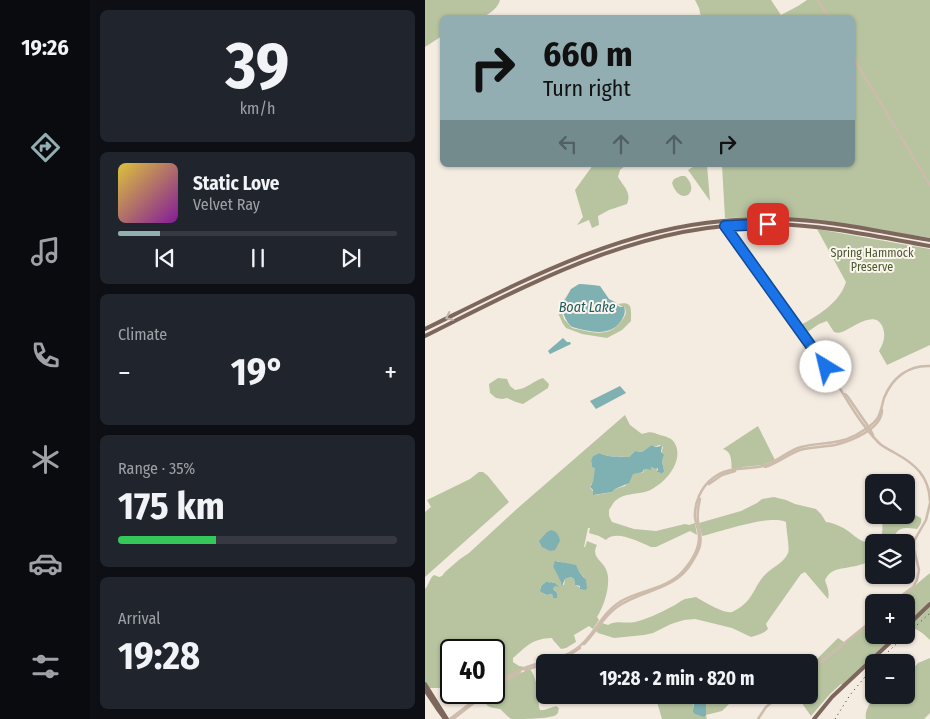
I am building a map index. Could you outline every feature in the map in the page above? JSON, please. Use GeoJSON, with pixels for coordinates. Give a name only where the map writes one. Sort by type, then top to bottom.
{"type":"FeatureCollection","features":[{"type":"Feature","properties":{"kind":"main road"},"geometry":{"type":"LineString","coordinates":[[773,224],[779,219]]}},
{"type":"Feature","properties":{"kind":"main road"},"geometry":{"type":"LineString","coordinates":[[425,329],[556,266],[597,250],[643,236],[721,221],[779,219],[833,224],[930,240]]}},
{"type":"Feature","properties":{"kind":"main road"},"geometry":{"type":"LineString","coordinates":[[782,224],[789,220]]}},
{"type":"Feature","properties":{"kind":"main road"},"geometry":{"type":"LineString","coordinates":[[425,336],[500,298],[582,261],[627,246],[688,231],[725,226],[782,224],[833,229],[930,246]]}},
{"type":"Feature","properties":{"kind":"main road"},"geometry":{"type":"LineString","coordinates":[[653,239],[670,230]]}},
{"type":"Feature","properties":{"kind":"main road"},"geometry":{"type":"LineString","coordinates":[[627,246],[642,239],[643,236]]}},
{"type":"Feature","properties":{"kind":"main road"},"geometry":{"type":"LineString","coordinates":[[606,253],[609,249],[623,242]]}},
{"type":"Feature","properties":{"kind":"main road"},"geometry":{"type":"LineString","coordinates":[[582,261],[597,250]]}},
{"type":"Feature","properties":{"kind":"main road"},"geometry":{"type":"LineString","coordinates":[[500,298],[519,283]]}},
{"type":"Feature","properties":{"kind":"main road"},"geometry":{"type":"LineString","coordinates":[[471,313],[486,302],[488,298]]}},
{"type":"Feature","properties":{"kind":"main road"},"geometry":{"type":"LineString","coordinates":[[915,618],[930,604]]}},
{"type":"Feature","properties":{"kind":"main road"},"geometry":{"type":"LineString","coordinates":[[813,719],[833,697],[889,644]]}},
{"type":"Feature","properties":{"kind":"main road"},"geometry":{"type":"LineString","coordinates":[[425,684],[449,719]]}},
{"type":"Feature","properties":{"kind":"main road"},"geometry":{"type":"LineString","coordinates":[[425,690],[437,708],[449,719]]}},
{"type":"Feature","properties":{"kind":"street"},"geometry":{"type":"LineString","coordinates":[[818,0],[827,15]]}},
{"type":"Feature","properties":{"kind":"street"},"geometry":{"type":"LineString","coordinates":[[855,60],[930,185]]}},
{"type":"Feature","properties":{"kind":"street"},"geometry":{"type":"LineString","coordinates":[[721,221],[874,436],[881,444],[913,464],[923,476],[929,489],[930,502],[926,520],[914,541],[919,570],[913,587],[904,594]]}},
{"type":"Feature","properties":{"kind":"street"},"geometry":{"type":"LineString","coordinates":[[571,654],[592,636],[605,618],[618,606],[631,599],[664,587],[684,573],[694,559],[700,545],[701,537],[697,513],[701,495],[709,484],[731,471],[765,466],[800,448],[836,443],[869,429],[878,418],[889,387],[898,376],[912,368],[930,366]]}},
{"type":"Feature","properties":{"kind":"street"},"geometry":{"type":"LineString","coordinates":[[505,680],[526,668],[573,651],[582,644],[604,616],[618,604],[630,597],[663,585],[678,576],[693,557],[698,545],[699,537],[695,510],[705,486],[725,471],[745,469]]}},
{"type":"Feature","properties":{"kind":"street"},"geometry":{"type":"LineString","coordinates":[[818,664],[865,626]]}},
{"type":"Feature","properties":{"kind":"street"},"geometry":{"type":"LineString","coordinates":[[505,681],[525,670],[536,667]]}},
{"type":"Feature","properties":{"kind":"street"},"geometry":{"type":"LineString","coordinates":[[449,719],[470,704]]}},
{"type":"Feature","properties":{"kind":"street"},"geometry":{"type":"LineString","coordinates":[[758,719],[770,704]]}},
{"type":"Feature","properties":{"kind":"green space"},"geometry":{"type":"Polygon","coordinates":[[[425,0],[500,0],[495,9],[487,15],[440,15],[440,37],[425,47],[425,0]]]}},
{"type":"Feature","properties":{"kind":"green space","name":"Spring Hammock Preserve"},"geometry":{"type":"Polygon","coordinates":[[[695,0],[771,0],[781,15],[701,15],[695,0]]]}},
{"type":"Feature","properties":{"kind":"green space","name":"Spring Hammock Preserve"},"geometry":{"type":"Polygon","coordinates":[[[807,0],[930,0],[930,238],[839,223],[794,218],[725,218],[722,167],[855,167],[855,15],[781,15],[807,0]]]}},
{"type":"Feature","properties":{"kind":"green space"},"geometry":{"type":"Polygon","coordinates":[[[592,167],[624,167],[620,170],[618,177],[627,190],[629,197],[627,204],[598,216],[599,225],[592,228],[589,220],[577,225],[583,217],[575,190],[592,167]]]}},
{"type":"Feature","properties":{"kind":"green space"},"geometry":{"type":"Polygon","coordinates":[[[693,167],[707,167],[710,201],[688,170],[693,167]]]}},
{"type":"Feature","properties":{"kind":"green space"},"geometry":{"type":"Polygon","coordinates":[[[685,176],[690,182],[691,187],[688,195],[680,195],[672,183],[674,179],[685,176]]]}},
{"type":"Feature","properties":{"kind":"green space"},"geometry":{"type":"Polygon","coordinates":[[[817,229],[930,249],[930,345],[887,365],[879,351],[884,340],[883,328],[880,322],[875,320],[864,321],[838,333],[834,332],[827,321],[803,335],[797,327],[833,303],[843,290],[846,282],[817,229]]]}},
{"type":"Feature","properties":{"kind":"green space"},"geometry":{"type":"Polygon","coordinates":[[[618,304],[629,305],[631,321],[622,330],[607,338],[582,334],[566,328],[558,313],[560,308],[564,319],[572,328],[586,331],[606,332],[617,326],[626,312],[624,306],[618,304]]]}},
{"type":"Feature","properties":{"kind":"green space"},"geometry":{"type":"Polygon","coordinates":[[[498,378],[507,379],[510,386],[515,390],[543,378],[549,384],[548,388],[523,404],[507,398],[496,398],[490,393],[489,384],[498,378]]]}},
{"type":"Feature","properties":{"kind":"green space"},"geometry":{"type":"Polygon","coordinates":[[[625,415],[630,425],[642,434],[647,432],[653,433],[671,439],[674,442],[677,448],[676,460],[667,477],[648,491],[619,498],[609,510],[609,516],[612,522],[634,529],[656,531],[695,523],[697,535],[690,531],[656,547],[651,547],[621,536],[610,537],[606,540],[589,533],[590,528],[588,528],[584,547],[587,541],[597,545],[595,549],[596,556],[605,568],[608,577],[606,595],[597,617],[599,620],[593,629],[589,626],[574,635],[576,642],[566,648],[561,649],[552,638],[531,644],[513,658],[513,662],[525,667],[505,678],[505,639],[440,639],[440,688],[429,688],[425,682],[425,589],[434,575],[442,576],[625,415]],[[653,445],[642,452],[635,451],[629,457],[610,456],[599,453],[593,456],[591,460],[592,467],[595,469],[595,476],[590,488],[595,495],[612,492],[625,486],[632,474],[639,471],[643,473],[644,469],[658,468],[656,472],[661,474],[664,472],[663,447],[659,445],[654,447],[653,445]],[[557,561],[553,567],[561,584],[564,585],[565,579],[571,577],[574,579],[575,585],[586,590],[584,577],[577,567],[557,561]],[[547,581],[540,589],[545,595],[552,594],[553,598],[557,598],[557,593],[553,589],[557,585],[547,581]]]}},
{"type":"Feature","properties":{"kind":"green space"},"geometry":{"type":"Polygon","coordinates":[[[758,426],[775,460],[763,465],[743,467],[732,472],[730,455],[723,449],[758,426]]]}},
{"type":"Feature","properties":{"kind":"green space"},"geometry":{"type":"Polygon","coordinates":[[[479,472],[483,472],[488,476],[509,502],[425,577],[425,512],[431,507],[427,500],[470,479],[479,472]]]}},
{"type":"Feature","properties":{"kind":"green space"},"geometry":{"type":"Polygon","coordinates":[[[774,497],[816,509],[826,522],[840,526],[865,542],[865,563],[835,570],[830,573],[825,580],[828,599],[805,572],[801,574],[766,624],[768,629],[751,637],[732,628],[695,619],[671,624],[653,633],[644,635],[614,638],[596,631],[602,623],[608,625],[635,622],[658,614],[685,599],[696,597],[724,611],[732,612],[739,608],[748,600],[760,580],[782,561],[788,553],[786,522],[769,520],[745,524],[702,536],[699,523],[741,511],[762,499],[774,497]]]}},
{"type":"Feature","properties":{"kind":"green space"},"geometry":{"type":"Polygon","coordinates":[[[915,515],[921,518],[917,529],[903,528],[896,533],[881,534],[882,524],[915,524],[915,515]]]}},
{"type":"Feature","properties":{"kind":"green space"},"geometry":{"type":"Polygon","coordinates":[[[930,573],[930,603],[915,617],[915,594],[905,594],[930,573]]]}},
{"type":"Feature","properties":{"kind":"green space"},"geometry":{"type":"Polygon","coordinates":[[[930,606],[930,640],[915,629],[915,620],[930,606]]]}},
{"type":"Feature","properties":{"kind":"green space"},"geometry":{"type":"Polygon","coordinates":[[[865,627],[865,644],[886,644],[876,654],[865,654],[865,664],[843,686],[841,684],[830,694],[811,716],[802,704],[818,704],[818,666],[865,627]]]}},
{"type":"Feature","properties":{"kind":"green space"},"geometry":{"type":"Polygon","coordinates":[[[838,638],[844,642],[818,663],[818,658],[838,638]]]}},
{"type":"Feature","properties":{"kind":"green space"},"geometry":{"type":"Polygon","coordinates":[[[930,658],[930,713],[924,719],[866,719],[866,713],[870,704],[915,704],[915,666],[918,663],[930,658]]]}},
{"type":"Feature","properties":{"kind":"green space"},"geometry":{"type":"Polygon","coordinates":[[[530,669],[536,682],[536,704],[539,704],[540,710],[556,706],[559,708],[558,713],[541,718],[512,719],[500,709],[488,706],[486,704],[505,704],[505,682],[530,669]]]}},
{"type":"Feature","properties":{"kind":"green space"},"geometry":{"type":"Polygon","coordinates":[[[658,704],[694,704],[693,707],[706,715],[707,719],[662,719],[658,704]]]}},
{"type":"Feature","properties":{"kind":"green space"},"geometry":{"type":"Polygon","coordinates":[[[706,704],[729,704],[722,711],[706,715],[706,704]]]}},
{"type":"Feature","properties":{"kind":"water","name":"Boat Lake"},"geometry":{"type":"Polygon","coordinates":[[[579,284],[600,286],[609,299],[618,306],[624,306],[624,316],[611,330],[598,332],[578,329],[572,327],[565,318],[561,307],[571,289],[579,284]]]}},
{"type":"Feature","properties":{"kind":"water"},"geometry":{"type":"Polygon","coordinates":[[[563,338],[571,344],[550,354],[548,351],[563,338]]]}},
{"type":"Feature","properties":{"kind":"water"},"geometry":{"type":"Polygon","coordinates":[[[620,386],[626,393],[596,409],[590,401],[620,386]]]}},
{"type":"Feature","properties":{"kind":"water"},"geometry":{"type":"Polygon","coordinates":[[[652,445],[655,447],[662,446],[664,472],[661,474],[656,472],[658,468],[644,469],[642,473],[633,474],[629,483],[612,492],[593,495],[593,490],[590,487],[593,482],[595,469],[592,467],[591,460],[593,456],[599,453],[610,456],[629,457],[635,451],[642,452],[652,445]]]}},
{"type":"Feature","properties":{"kind":"water"},"geometry":{"type":"Polygon","coordinates":[[[551,530],[555,531],[560,541],[555,550],[550,551],[542,547],[539,541],[551,530]]]}},
{"type":"Feature","properties":{"kind":"water"},"geometry":{"type":"Polygon","coordinates":[[[555,561],[576,565],[586,580],[586,590],[580,589],[580,586],[575,585],[574,579],[571,577],[565,579],[562,586],[553,567],[555,561]]]}},
{"type":"Feature","properties":{"kind":"water"},"geometry":{"type":"Polygon","coordinates":[[[547,581],[555,583],[559,587],[555,586],[553,589],[557,593],[557,598],[553,598],[552,594],[546,595],[540,591],[541,586],[547,581]]]}},
{"type":"Feature","properties":{"kind":"water"},"geometry":{"type":"Polygon","coordinates":[[[694,704],[706,704],[706,715],[704,717],[693,712],[694,704]]]}},
{"type":"Feature","properties":{"kind":"railway"},"geometry":{"type":"LineString","coordinates":[[886,654],[930,613]]}},
{"type":"Feature","properties":{"kind":"railway"},"geometry":{"type":"LineString","coordinates":[[835,719],[850,695],[865,677]]}},
{"type":"Feature","properties":{"kind":"route"},"geometry":{"type":"LineString","coordinates":[[768,224],[725,226],[826,367]]}}]}
